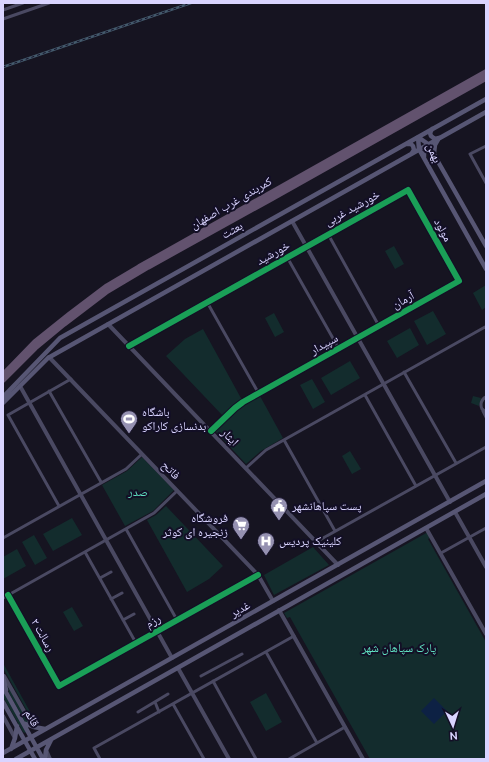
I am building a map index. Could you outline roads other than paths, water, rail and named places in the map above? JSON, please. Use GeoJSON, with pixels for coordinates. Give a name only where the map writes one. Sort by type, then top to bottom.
{"type":"FeatureCollection","features":[{"type":"Feature","properties":{"kind":"highway","name":"کمربندی غرب اصفهان"},"geometry":{"type":"LineString","coordinates":[[3,375],[35,342],[107,286],[486,72]]}},
{"type":"Feature","properties":{"kind":"highway","name":"کمربندی غرب اصفهان"},"geometry":{"type":"LineString","coordinates":[[3,380],[35,348],[106,292],[486,78]]}},
{"type":"Feature","properties":{"kind":"main road","name":"بعثت"},"geometry":{"type":"LineString","coordinates":[[3,397],[60,338],[486,99]]}},
{"type":"Feature","properties":{"kind":"main road","name":"بعثت"},"geometry":{"type":"LineString","coordinates":[[3,403],[49,357],[486,112]]}},
{"type":"Feature","properties":{"kind":"main road"},"geometry":{"type":"LineString","coordinates":[[424,159],[426,150],[430,150],[434,153],[435,145],[439,138],[435,139],[431,136],[430,133],[433,128]]}},
{"type":"Feature","properties":{"kind":"main road","name":"بهمن"},"geometry":{"type":"LineString","coordinates":[[418,137],[428,144],[434,153],[486,246]]}},
{"type":"Feature","properties":{"kind":"main road","name":"بهمن"},"geometry":{"type":"LineString","coordinates":[[418,137],[419,149],[424,159],[486,269]]}},
{"type":"Feature","properties":{"kind":"main road"},"geometry":{"type":"LineString","coordinates":[[405,144],[409,143],[413,146],[414,150],[411,154],[418,154],[424,159]]}},
{"type":"Feature","properties":{"kind":"main road"},"geometry":{"type":"LineString","coordinates":[[236,239],[233,243],[234,247],[236,249],[241,249]]}},
{"type":"Feature","properties":{"kind":"main road"},"geometry":{"type":"LineString","coordinates":[[221,248],[224,247],[228,250],[229,253],[226,258]]}},
{"type":"Feature","properties":{"kind":"main road","name":"غدیر"},"geometry":{"type":"LineString","coordinates":[[3,753],[486,481]]}},
{"type":"Feature","properties":{"kind":"main road","name":"غدیر"},"geometry":{"type":"LineString","coordinates":[[17,759],[30,750],[486,494]]}},
{"type":"Feature","properties":{"kind":"main road"},"geometry":{"type":"LineString","coordinates":[[399,530],[396,534],[397,538],[401,541],[405,540]]}},
{"type":"Feature","properties":{"kind":"main road"},"geometry":{"type":"LineString","coordinates":[[384,539],[387,538],[391,541],[392,546],[389,549]]}},
{"type":"Feature","properties":{"kind":"main road"},"geometry":{"type":"LineString","coordinates":[[3,675],[8,695]]}},
{"type":"Feature","properties":{"kind":"main road","name":"قائم"},"geometry":{"type":"LineString","coordinates":[[3,687],[43,758]]}},
{"type":"Feature","properties":{"kind":"main road"},"geometry":{"type":"LineString","coordinates":[[121,687],[119,689],[119,695],[123,697],[127,696]]}},
{"type":"Feature","properties":{"kind":"main road"},"geometry":{"type":"LineString","coordinates":[[106,695],[109,694],[113,697],[114,701],[112,705]]}},
{"type":"Feature","properties":{"kind":"main road","name":"قائم"},"geometry":{"type":"LineString","coordinates":[[3,703],[35,759]]}},
{"type":"Feature","properties":{"kind":"main road"},"geometry":{"type":"LineString","coordinates":[[23,723],[34,728],[46,729]]}},
{"type":"Feature","properties":{"kind":"main road"},"geometry":{"type":"LineString","coordinates":[[11,749],[17,726]]}},
{"type":"Feature","properties":{"kind":"main road"},"geometry":{"type":"LineString","coordinates":[[20,733],[25,734],[28,732],[27,729]]}},
{"type":"Feature","properties":{"kind":"main road"},"geometry":{"type":"LineString","coordinates":[[43,758],[52,739]]}},
{"type":"Feature","properties":{"kind":"main road"},"geometry":{"type":"LineString","coordinates":[[35,759],[37,753],[39,753],[43,758]]}},
{"type":"Feature","properties":{"kind":"street"},"geometry":{"type":"LineString","coordinates":[[3,10],[23,3]]}},
{"type":"Feature","properties":{"kind":"street"},"geometry":{"type":"LineString","coordinates":[[31,3],[33,8]]}},
{"type":"Feature","properties":{"kind":"street"},"geometry":{"type":"LineString","coordinates":[[3,19],[49,3]]}},
{"type":"Feature","properties":{"kind":"street"},"geometry":{"type":"LineString","coordinates":[[7,8],[10,16]]}},
{"type":"Feature","properties":{"kind":"street"},"geometry":{"type":"LineString","coordinates":[[486,146],[470,154],[486,183]]}},
{"type":"Feature","properties":{"kind":"street","name":"خورشید غربی"},"geometry":{"type":"LineString","coordinates":[[306,247],[408,190]]}},
{"type":"Feature","properties":{"kind":"street","name":"مولود"},"geometry":{"type":"LineString","coordinates":[[408,190],[459,281]]}},
{"type":"Feature","properties":{"kind":"street"},"geometry":{"type":"LineString","coordinates":[[292,221],[450,502]]}},
{"type":"Feature","properties":{"kind":"street"},"geometry":{"type":"LineString","coordinates":[[328,234],[379,326]]}},
{"type":"Feature","properties":{"kind":"street","name":"خورشید"},"geometry":{"type":"LineString","coordinates":[[129,346],[306,247]]}},
{"type":"Feature","properties":{"kind":"street"},"geometry":{"type":"LineString","coordinates":[[287,257],[339,349]]}},
{"type":"Feature","properties":{"kind":"street","name":"آرمان"},"geometry":{"type":"LineString","coordinates":[[358,338],[459,281]]}},
{"type":"Feature","properties":{"kind":"street"},"geometry":{"type":"LineString","coordinates":[[208,302],[259,394]]}},
{"type":"Feature","properties":{"kind":"street","name":"ایثار"},"geometry":{"type":"LineString","coordinates":[[108,324],[338,565]]}},
{"type":"Feature","properties":{"kind":"street"},"geometry":{"type":"LineString","coordinates":[[246,468],[262,453],[284,440],[404,372],[486,328]]}},
{"type":"Feature","properties":{"kind":"street","name":"سپیدار"},"geometry":{"type":"LineString","coordinates":[[211,431],[235,408],[358,338]]}},
{"type":"Feature","properties":{"kind":"street","name":"فاتح"},"geometry":{"type":"LineString","coordinates":[[49,357],[258,575],[273,601]]}},
{"type":"Feature","properties":{"kind":"street"},"geometry":{"type":"LineString","coordinates":[[404,372],[456,464]]}},
{"type":"Feature","properties":{"kind":"street"},"geometry":{"type":"LineString","coordinates":[[59,506],[8,415],[71,379]]}},
{"type":"Feature","properties":{"kind":"street"},"geometry":{"type":"LineString","coordinates":[[20,386],[172,658]]}},
{"type":"Feature","properties":{"kind":"street"},"geometry":{"type":"LineString","coordinates":[[49,391],[100,482]]}},
{"type":"Feature","properties":{"kind":"street"},"geometry":{"type":"LineString","coordinates":[[365,395],[416,486]]}},
{"type":"Feature","properties":{"kind":"street"},"geometry":{"type":"LineString","coordinates":[[486,397],[483,399],[481,404],[486,417]]}},
{"type":"Feature","properties":{"kind":"street"},"geometry":{"type":"LineString","coordinates":[[482,409],[486,412]]}},
{"type":"Feature","properties":{"kind":"street"},"geometry":{"type":"LineString","coordinates":[[284,440],[335,531]]}},
{"type":"Feature","properties":{"kind":"street"},"geometry":{"type":"LineString","coordinates":[[316,542],[486,447]]}},
{"type":"Feature","properties":{"kind":"street"},"geometry":{"type":"LineString","coordinates":[[3,538],[100,482],[126,469],[142,454]]}},
{"type":"Feature","properties":{"kind":"street"},"geometry":{"type":"LineString","coordinates":[[3,598],[154,513],[177,491]]}},
{"type":"Feature","properties":{"kind":"street"},"geometry":{"type":"LineString","coordinates":[[455,512],[486,567]]}},
{"type":"Feature","properties":{"kind":"street"},"geometry":{"type":"LineString","coordinates":[[126,528],[177,620]]}},
{"type":"Feature","properties":{"kind":"street"},"geometry":{"type":"LineString","coordinates":[[426,528],[486,634]]}},
{"type":"Feature","properties":{"kind":"street"},"geometry":{"type":"LineString","coordinates":[[441,554],[486,528]]}},
{"type":"Feature","properties":{"kind":"street"},"geometry":{"type":"LineString","coordinates":[[85,552],[136,643]]}},
{"type":"Feature","properties":{"kind":"street"},"geometry":{"type":"LineString","coordinates":[[100,578],[111,572]]}},
{"type":"Feature","properties":{"kind":"street","name":"رزم"},"geometry":{"type":"LineString","coordinates":[[59,686],[258,575]]}},
{"type":"Feature","properties":{"kind":"street"},"geometry":{"type":"LineString","coordinates":[[111,599],[122,593]]}},
{"type":"Feature","properties":{"kind":"street","name":"رسالت ۲"},"geometry":{"type":"LineString","coordinates":[[8,595],[59,686]]}},
{"type":"Feature","properties":{"kind":"street"},"geometry":{"type":"LineString","coordinates":[[280,610],[363,759]]}},
{"type":"Feature","properties":{"kind":"street"},"geometry":{"type":"LineString","coordinates":[[123,620],[134,614]]}},
{"type":"Feature","properties":{"kind":"street"},"geometry":{"type":"LineString","coordinates":[[100,759],[94,748],[294,636]]}},
{"type":"Feature","properties":{"kind":"street"},"geometry":{"type":"LineString","coordinates":[[266,652],[317,743]]}},
{"type":"Feature","properties":{"kind":"street"},"geometry":{"type":"LineString","coordinates":[[201,676],[242,654]]}},
{"type":"Feature","properties":{"kind":"street"},"geometry":{"type":"LineString","coordinates":[[223,664],[228,673]]}},
{"type":"Feature","properties":{"kind":"street"},"geometry":{"type":"LineString","coordinates":[[178,668],[229,759]]}},
{"type":"Feature","properties":{"kind":"street"},"geometry":{"type":"LineString","coordinates":[[3,675],[34,728]]}},
{"type":"Feature","properties":{"kind":"street"},"geometry":{"type":"LineString","coordinates":[[213,681],[256,759]]}},
{"type":"Feature","properties":{"kind":"street"},"geometry":{"type":"LineString","coordinates":[[138,712],[168,694]]}},
{"type":"Feature","properties":{"kind":"street"},"geometry":{"type":"LineString","coordinates":[[154,702],[159,712]]}},
{"type":"Feature","properties":{"kind":"street"},"geometry":{"type":"LineString","coordinates":[[173,704],[204,759]]}},
{"type":"Feature","properties":{"kind":"street"},"geometry":{"type":"LineString","coordinates":[[3,716],[15,738]]}},
{"type":"Feature","properties":{"kind":"street"},"geometry":{"type":"LineString","coordinates":[[289,759],[345,728]]}},
{"type":"Feature","properties":{"kind":"street"},"geometry":{"type":"LineString","coordinates":[[46,750],[50,759]]}},
{"type":"Feature","properties":{"kind":"water"},"geometry":{"type":"Polygon","coordinates":[[[434,698],[447,711],[434,724],[421,711],[434,698]]]}},
{"type":"Feature","properties":{"kind":"railway"},"geometry":{"type":"LineString","coordinates":[[3,67],[191,3]]}},
{"type":"Feature","properties":{"kind":"place","name":"باشگاه بدنسازی کاراکو"},"geometry":{"type":"Point","coordinates":[129,434]}},
{"type":"Feature","properties":{"kind":"place","name":"پست سپاهانشهر"},"geometry":{"type":"Point","coordinates":[279,521]}},
{"type":"Feature","properties":{"kind":"place","name":"فروشگاه زنجیره ای کوثر"},"geometry":{"type":"Point","coordinates":[241,540]}},
{"type":"Feature","properties":{"kind":"place","name":"کلینیک پردیس"},"geometry":{"type":"Point","coordinates":[266,556]}},
{"type":"Feature","properties":{"kind":"park label","name":"صدر"},"geometry":{"type":"Point","coordinates":[138,492]}},
{"type":"Feature","properties":{"kind":"park label","name":"پارک سپاهان شهر"},"geometry":{"type":"Point","coordinates":[399,648]}}]}
